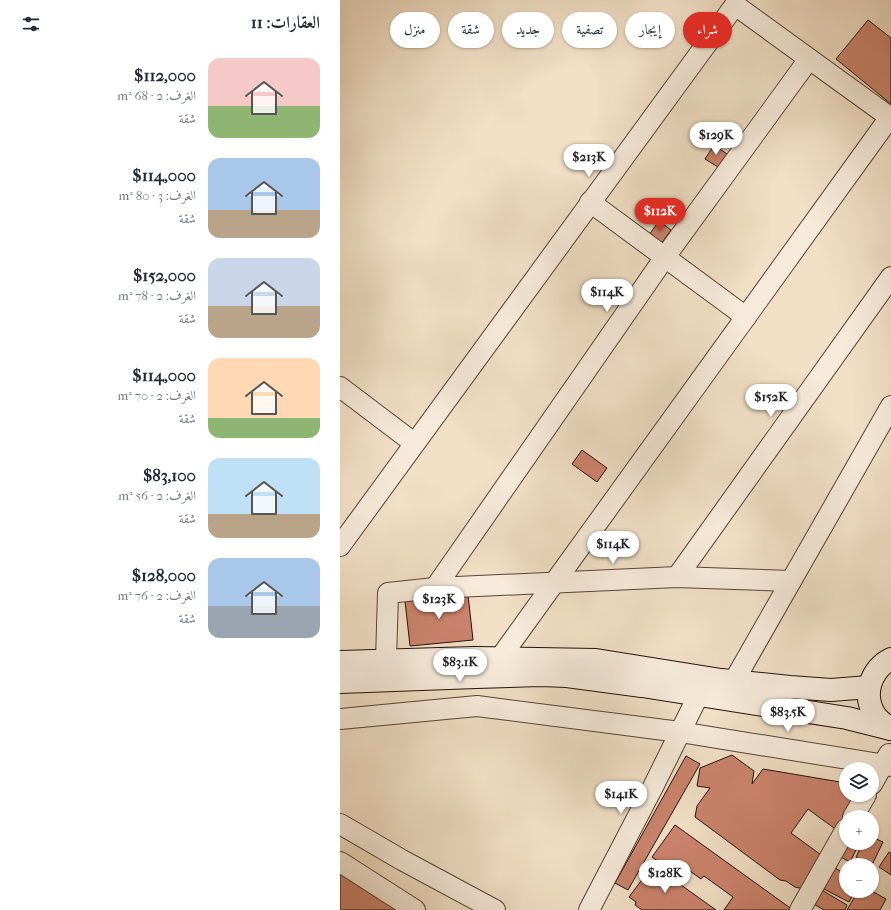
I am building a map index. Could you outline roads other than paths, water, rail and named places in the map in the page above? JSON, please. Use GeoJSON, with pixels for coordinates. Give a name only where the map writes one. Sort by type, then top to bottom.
{"type":"FeatureCollection","features":[{"type":"Feature","properties":{"kind":"main road"},"geometry":{"type":"LineString","coordinates":[[340,682],[475,667],[500,658],[596,660],[734,681],[832,690],[869,686]]}},
{"type":"Feature","properties":{"kind":"main road"},"geometry":{"type":"LineString","coordinates":[[891,659],[884,663],[874,673],[869,686],[871,706],[875,714],[881,722],[891,729]]}},
{"type":"Feature","properties":{"kind":"main road"},"geometry":{"type":"LineString","coordinates":[[340,662],[386,660],[475,667],[540,675],[568,676],[848,718],[891,729]]}},
{"type":"Feature","properties":{"kind":"street"},"geometry":{"type":"LineString","coordinates":[[340,546],[735,5],[890,118],[500,658]]}},
{"type":"Feature","properties":{"kind":"street"},"geometry":{"type":"LineString","coordinates":[[435,588],[665,257],[809,59]]}},
{"type":"Feature","properties":{"kind":"street"},"geometry":{"type":"LineString","coordinates":[[590,202],[746,317]]}},
{"type":"Feature","properties":{"kind":"street"},"geometry":{"type":"LineString","coordinates":[[677,578],[891,277]]}},
{"type":"Feature","properties":{"kind":"street"},"geometry":{"type":"LineString","coordinates":[[340,387],[414,443]]}},
{"type":"Feature","properties":{"kind":"street"},"geometry":{"type":"LineString","coordinates":[[734,681],[891,406]]}},
{"type":"Feature","properties":{"kind":"street"},"geometry":{"type":"LineString","coordinates":[[386,660],[388,592],[435,588],[677,578],[791,581]]}},
{"type":"Feature","properties":{"kind":"street"},"geometry":{"type":"LineString","coordinates":[[475,667],[477,706]]}},
{"type":"Feature","properties":{"kind":"street"},"geometry":{"type":"LineString","coordinates":[[592,909],[698,696]]}},
{"type":"Feature","properties":{"kind":"street"},"geometry":{"type":"LineString","coordinates":[[340,719],[477,706],[888,760],[879,774]]}},
{"type":"Feature","properties":{"kind":"street"},"geometry":{"type":"LineString","coordinates":[[340,824],[487,908]]}},
{"type":"Feature","properties":{"kind":"street"},"geometry":{"type":"LineString","coordinates":[[800,910],[839,841]]}},
{"type":"Feature","properties":{"kind":"street"},"geometry":{"type":"LineString","coordinates":[[340,862],[415,910]]}}]}
